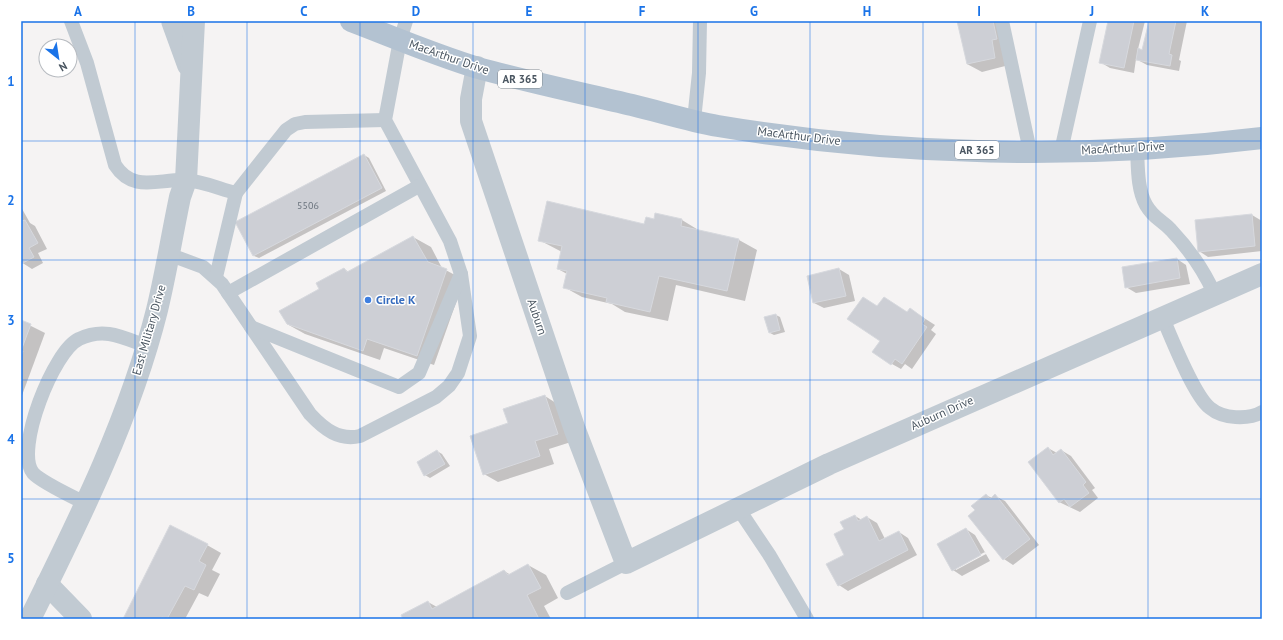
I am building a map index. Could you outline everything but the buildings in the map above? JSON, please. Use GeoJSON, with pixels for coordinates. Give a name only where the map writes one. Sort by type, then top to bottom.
{"type":"FeatureCollection","features":[{"type":"Feature","properties":{"kind":"main road","name":"MacArthur Drive"},"geometry":{"type":"LineString","coordinates":[[352,21],[402,30],[477,67],[561,90],[717,126],[841,142],[928,149],[1061,151],[1137,148],[1262,138]]}},
{"type":"Feature","properties":{"kind":"street"},"geometry":{"type":"LineString","coordinates":[[172,21],[190,73]]}},
{"type":"Feature","properties":{"kind":"street","name":"East Military Drive"},"geometry":{"type":"LineString","coordinates":[[30,619],[101,470],[127,403],[156,311],[186,180],[191,108],[190,73],[194,21]]}},
{"type":"Feature","properties":{"kind":"street","name":"Auburn"},"geometry":{"type":"LineString","coordinates":[[477,67],[470,99],[471,121],[575,430],[626,563]]}},
{"type":"Feature","properties":{"kind":"street","name":"Auburn Drive"},"geometry":{"type":"LineString","coordinates":[[626,563],[829,464],[1214,293],[1262,274]]}},
{"type":"Feature","properties":{"kind":"street"},"geometry":{"type":"LineString","coordinates":[[47,584],[81,619]]}},
{"type":"Feature","properties":{"kind":"lane"},"geometry":{"type":"LineString","coordinates":[[71,21],[87,63],[115,165],[118,170],[133,181],[142,183],[186,180],[236,193]]}},
{"type":"Feature","properties":{"kind":"lane"},"geometry":{"type":"LineString","coordinates":[[694,120],[699,73],[700,21]]}},
{"type":"Feature","properties":{"kind":"lane"},"geometry":{"type":"LineString","coordinates":[[1002,21],[1030,151]]}},
{"type":"Feature","properties":{"kind":"lane"},"geometry":{"type":"LineString","coordinates":[[1061,151],[1090,21]]}},
{"type":"Feature","properties":{"kind":"lane"},"geometry":{"type":"LineString","coordinates":[[168,254],[203,267],[216,277],[310,414],[318,422],[342,437],[360,436],[436,397],[449,386],[458,372],[470,336],[461,274],[450,241],[419,186],[385,120],[402,30]]}},
{"type":"Feature","properties":{"kind":"lane"},"geometry":{"type":"LineString","coordinates":[[216,277],[236,193],[286,130],[295,124],[305,122],[385,120]]}},
{"type":"Feature","properties":{"kind":"lane"},"geometry":{"type":"LineString","coordinates":[[1137,148],[1139,181],[1145,204],[1155,219],[1170,228],[1189,249],[1202,269],[1214,293]]}},
{"type":"Feature","properties":{"kind":"lane"},"geometry":{"type":"LineString","coordinates":[[228,293],[419,186]]}},
{"type":"Feature","properties":{"kind":"lane"},"geometry":{"type":"LineString","coordinates":[[251,327],[399,387],[419,373],[461,274]]}},
{"type":"Feature","properties":{"kind":"lane"},"geometry":{"type":"LineString","coordinates":[[1162,316],[1200,398],[1210,409],[1238,418],[1254,417],[1262,412]]}},
{"type":"Feature","properties":{"kind":"lane"},"geometry":{"type":"LineString","coordinates":[[85,504],[38,476],[30,467],[28,461],[29,437],[45,390],[55,366],[67,348],[78,339],[98,333],[108,333],[146,346]]}},
{"type":"Feature","properties":{"kind":"lane"},"geometry":{"type":"LineString","coordinates":[[738,508],[770,556],[808,619]]}},
{"type":"Feature","properties":{"kind":"lane"},"geometry":{"type":"LineString","coordinates":[[567,593],[626,563]]}},
{"type":"Feature","properties":{"kind":"place","name":"Circle K"},"geometry":{"type":"Point","coordinates":[368,300]}}]}
